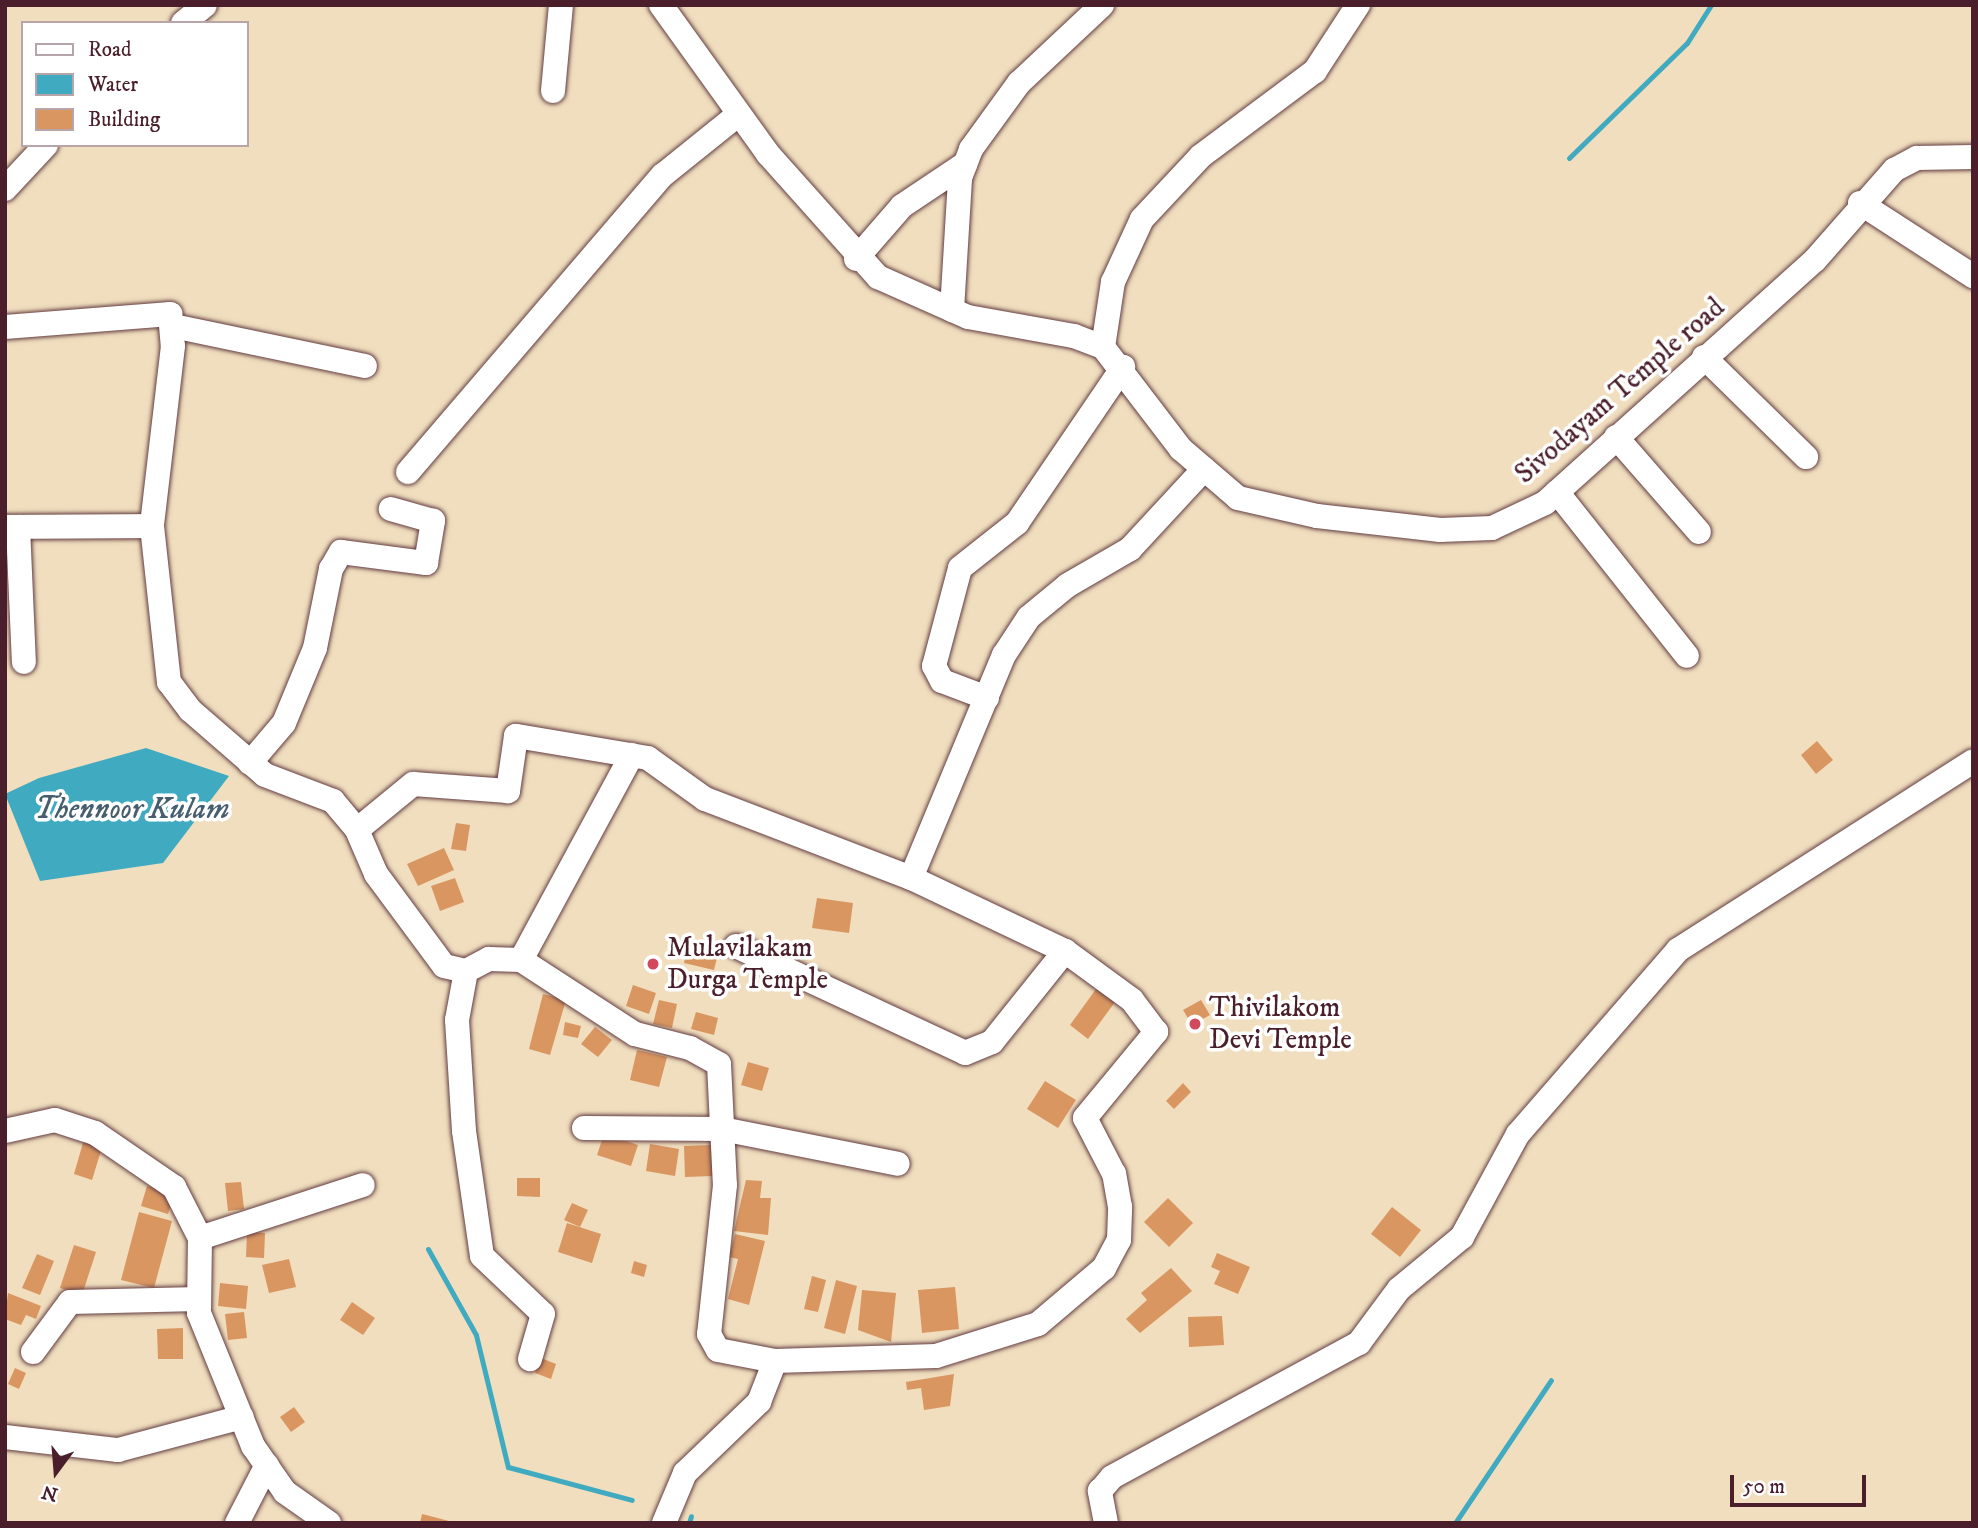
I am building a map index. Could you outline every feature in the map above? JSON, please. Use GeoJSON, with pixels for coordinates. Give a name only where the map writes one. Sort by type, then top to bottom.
{"type":"FeatureCollection","features":[{"type":"Feature","properties":{"kind":"street"},"geometry":{"type":"LineString","coordinates":[[185,21],[205,5]]}},
{"type":"Feature","properties":{"kind":"street"},"geometry":{"type":"LineString","coordinates":[[553,90],[561,5]]}},
{"type":"Feature","properties":{"kind":"street"},"geometry":{"type":"LineString","coordinates":[[661,5],[739,114],[856,259],[903,290],[952,310],[1103,347],[1113,282],[1142,219],[1201,156],[1315,71],[1358,5]]}},
{"type":"Feature","properties":{"kind":"street"},"geometry":{"type":"LineString","coordinates":[[856,259],[902,206],[965,164],[1019,83],[1102,5]]}},
{"type":"Feature","properties":{"kind":"street"},"geometry":{"type":"LineString","coordinates":[[408,472],[663,176],[739,114]]}},
{"type":"Feature","properties":{"kind":"street"},"geometry":{"type":"LineString","coordinates":[[5,189],[44,147]]}},
{"type":"Feature","properties":{"kind":"street","name":"Sivodayam Temple road"},"geometry":{"type":"LineString","coordinates":[[1103,347],[1123,367],[1181,449],[1238,498],[1317,516],[1440,530],[1492,528],[1557,492],[1815,260],[1860,203],[1894,170],[1917,158],[1973,158]]}},
{"type":"Feature","properties":{"kind":"street"},"geometry":{"type":"LineString","coordinates":[[952,310],[965,164]]}},
{"type":"Feature","properties":{"kind":"street"},"geometry":{"type":"LineString","coordinates":[[1860,203],[1973,276]]}},
{"type":"Feature","properties":{"kind":"street"},"geometry":{"type":"LineString","coordinates":[[5,327],[160,312],[170,314],[173,326],[152,527],[169,682],[190,710],[250,763],[333,801],[357,830],[376,874],[444,966],[466,971],[489,959],[521,960],[635,1034],[690,1048],[719,1064],[725,1185],[709,1334],[718,1350],[775,1361],[936,1356],[989,1343],[1038,1324],[1104,1268],[1119,1240],[1120,1207],[1114,1174],[1085,1118],[1156,1032],[1132,1000],[1065,951],[911,877],[705,799],[648,758],[632,755],[516,736],[508,791],[412,784],[357,830]]}},
{"type":"Feature","properties":{"kind":"street"},"geometry":{"type":"LineString","coordinates":[[173,326],[365,366]]}},
{"type":"Feature","properties":{"kind":"street"},"geometry":{"type":"LineString","coordinates":[[1704,357],[1806,457]]}},
{"type":"Feature","properties":{"kind":"street"},"geometry":{"type":"LineString","coordinates":[[987,698],[942,681],[934,666],[960,568],[1017,523],[1123,367]]}},
{"type":"Feature","properties":{"kind":"street"},"geometry":{"type":"LineString","coordinates":[[1616,437],[1699,532]]}},
{"type":"Feature","properties":{"kind":"street"},"geometry":{"type":"LineString","coordinates":[[911,877],[987,698],[1029,617],[1068,585],[1130,549],[1204,469]]}},
{"type":"Feature","properties":{"kind":"street"},"geometry":{"type":"LineString","coordinates":[[1557,492],[1687,656]]}},
{"type":"Feature","properties":{"kind":"street"},"geometry":{"type":"LineString","coordinates":[[250,763],[284,723],[315,648],[331,569],[341,552],[426,563],[433,521],[391,509]]}},
{"type":"Feature","properties":{"kind":"street"},"geometry":{"type":"LineString","coordinates":[[24,662],[11,527],[152,527]]}},
{"type":"Feature","properties":{"kind":"street"},"geometry":{"type":"LineString","coordinates":[[521,960],[632,755]]}},
{"type":"Feature","properties":{"kind":"street"},"geometry":{"type":"LineString","coordinates":[[1105,1523],[1100,1491],[1112,1477],[1359,1343],[1399,1289],[1462,1237],[1518,1135],[1678,950],[1973,761]]}},
{"type":"Feature","properties":{"kind":"street"},"geometry":{"type":"LineString","coordinates":[[736,946],[965,1053],[992,1042],[1065,951]]}},
{"type":"Feature","properties":{"kind":"street"},"geometry":{"type":"LineString","coordinates":[[466,971],[457,1020],[464,1131],[482,1256],[543,1314],[530,1359]]}},
{"type":"Feature","properties":{"kind":"street"},"geometry":{"type":"LineString","coordinates":[[5,1131],[55,1120],[95,1133],[174,1187],[200,1238],[199,1313],[242,1417],[267,1465],[285,1492],[329,1523]]}},
{"type":"Feature","properties":{"kind":"street"},"geometry":{"type":"LineString","coordinates":[[584,1128],[722,1129],[898,1164]]}},
{"type":"Feature","properties":{"kind":"street"},"geometry":{"type":"LineString","coordinates":[[200,1238],[363,1185]]}},
{"type":"Feature","properties":{"kind":"street"},"geometry":{"type":"LineString","coordinates":[[33,1352],[71,1302],[199,1299]]}},
{"type":"Feature","properties":{"kind":"street"},"geometry":{"type":"LineString","coordinates":[[664,1523],[685,1473],[760,1402],[775,1361]]}},
{"type":"Feature","properties":{"kind":"street"},"geometry":{"type":"LineString","coordinates":[[5,1437],[118,1450],[242,1417]]}},
{"type":"Feature","properties":{"kind":"street"},"geometry":{"type":"LineString","coordinates":[[237,1523],[267,1465]]}},
{"type":"Feature","properties":{"kind":"water","name":"Thennoor Kulam"},"geometry":{"type":"Polygon","coordinates":[[[146,748],[229,776],[163,863],[40,881],[5,794],[39,778],[146,748]]]}},
{"type":"Feature","properties":{"kind":"building"},"geometry":{"type":"Polygon","coordinates":[[[1817,741],[1833,760],[1816,774],[1801,755],[1817,741]]]}},
{"type":"Feature","properties":{"kind":"building"},"geometry":{"type":"Polygon","coordinates":[[[456,823],[470,825],[466,851],[451,849],[456,823]]]}},
{"type":"Feature","properties":{"kind":"building"},"geometry":{"type":"Polygon","coordinates":[[[444,848],[454,870],[418,886],[407,864],[444,848]]]}},
{"type":"Feature","properties":{"kind":"building"},"geometry":{"type":"Polygon","coordinates":[[[455,878],[464,902],[440,911],[431,886],[455,878]]]}},
{"type":"Feature","properties":{"kind":"building"},"geometry":{"type":"Polygon","coordinates":[[[817,898],[853,903],[849,933],[812,928],[817,898]]]}},
{"type":"Feature","properties":{"kind":"building"},"geometry":{"type":"Polygon","coordinates":[[[687,947],[718,954],[714,970],[684,963],[687,947]]]}},
{"type":"Feature","properties":{"kind":"building"},"geometry":{"type":"Polygon","coordinates":[[[633,985],[656,993],[649,1014],[626,1006],[633,985]]]}},
{"type":"Feature","properties":{"kind":"building"},"geometry":{"type":"Polygon","coordinates":[[[1096,989],[1115,1002],[1088,1039],[1070,1025],[1096,989]]]}},
{"type":"Feature","properties":{"kind":"building"},"geometry":{"type":"Polygon","coordinates":[[[543,994],[566,1000],[550,1055],[529,1049],[543,994]]]}},
{"type":"Feature","properties":{"kind":"building"},"geometry":{"type":"Polygon","coordinates":[[[659,1000],[677,1004],[672,1028],[653,1024],[659,1000]]]}},
{"type":"Feature","properties":{"kind":"building"},"geometry":{"type":"Polygon","coordinates":[[[1201,1000],[1210,1015],[1192,1025],[1183,1010],[1201,1000]]]}},
{"type":"Feature","properties":{"kind":"building"},"geometry":{"type":"Polygon","coordinates":[[[696,1012],[718,1018],[714,1035],[691,1029],[696,1012]]]}},
{"type":"Feature","properties":{"kind":"building"},"geometry":{"type":"Polygon","coordinates":[[[565,1022],[581,1026],[578,1038],[563,1035],[565,1022]]]}},
{"type":"Feature","properties":{"kind":"building"},"geometry":{"type":"Polygon","coordinates":[[[595,1027],[612,1040],[598,1057],[581,1044],[595,1027]]]}},
{"type":"Feature","properties":{"kind":"building"},"geometry":{"type":"Polygon","coordinates":[[[637,1050],[667,1057],[659,1087],[630,1080],[637,1050]]]}},
{"type":"Feature","properties":{"kind":"building"},"geometry":{"type":"Polygon","coordinates":[[[748,1062],[769,1068],[762,1091],[741,1085],[748,1062]]]}},
{"type":"Feature","properties":{"kind":"building"},"geometry":{"type":"Polygon","coordinates":[[[1045,1081],[1076,1100],[1058,1128],[1027,1109],[1045,1081]]]}},
{"type":"Feature","properties":{"kind":"building"},"geometry":{"type":"Polygon","coordinates":[[[1183,1083],[1191,1092],[1174,1109],[1166,1101],[1183,1083]]]}},
{"type":"Feature","properties":{"kind":"building"},"geometry":{"type":"Polygon","coordinates":[[[604,1134],[638,1145],[631,1166],[597,1155],[604,1134]]]}},
{"type":"Feature","properties":{"kind":"building"},"geometry":{"type":"Polygon","coordinates":[[[85,1136],[104,1141],[92,1180],[74,1174],[85,1136]]]}},
{"type":"Feature","properties":{"kind":"building"},"geometry":{"type":"Polygon","coordinates":[[[650,1144],[679,1149],[675,1176],[646,1171],[650,1144]]]}},
{"type":"Feature","properties":{"kind":"building"},"geometry":{"type":"Polygon","coordinates":[[[712,1145],[713,1176],[685,1177],[684,1146],[712,1145]]]}},
{"type":"Feature","properties":{"kind":"building"},"geometry":{"type":"Polygon","coordinates":[[[517,1178],[540,1178],[540,1197],[517,1196],[517,1178]]]}},
{"type":"Feature","properties":{"kind":"building"},"geometry":{"type":"Polygon","coordinates":[[[746,1180],[762,1181],[760,1198],[771,1198],[768,1235],[734,1231],[746,1180]]]}},
{"type":"Feature","properties":{"kind":"building"},"geometry":{"type":"Polygon","coordinates":[[[241,1182],[244,1209],[228,1211],[225,1183],[241,1182]]]}},
{"type":"Feature","properties":{"kind":"building"},"geometry":{"type":"Polygon","coordinates":[[[147,1186],[174,1194],[168,1214],[141,1206],[147,1186]]]}},
{"type":"Feature","properties":{"kind":"building"},"geometry":{"type":"Polygon","coordinates":[[[1168,1198],[1193,1223],[1169,1247],[1144,1222],[1168,1198]]]}},
{"type":"Feature","properties":{"kind":"building"},"geometry":{"type":"Polygon","coordinates":[[[572,1203],[588,1210],[580,1227],[564,1220],[572,1203]]]}},
{"type":"Feature","properties":{"kind":"building"},"geometry":{"type":"Polygon","coordinates":[[[1392,1207],[1421,1230],[1400,1257],[1371,1234],[1392,1207]]]}},
{"type":"Feature","properties":{"kind":"building"},"geometry":{"type":"Polygon","coordinates":[[[139,1212],[172,1221],[154,1288],[121,1280],[139,1212]]]}},
{"type":"Feature","properties":{"kind":"building"},"geometry":{"type":"Polygon","coordinates":[[[567,1223],[601,1234],[592,1263],[558,1252],[567,1223]]]}},
{"type":"Feature","properties":{"kind":"building"},"geometry":{"type":"Polygon","coordinates":[[[247,1232],[265,1233],[264,1258],[246,1257],[247,1232]]]}},
{"type":"Feature","properties":{"kind":"building"},"geometry":{"type":"Polygon","coordinates":[[[735,1234],[765,1241],[749,1305],[728,1299],[738,1259],[729,1257],[735,1234]]]}},
{"type":"Feature","properties":{"kind":"building"},"geometry":{"type":"Polygon","coordinates":[[[74,1245],[96,1252],[82,1295],[60,1288],[74,1245]]]}},
{"type":"Feature","properties":{"kind":"building"},"geometry":{"type":"Polygon","coordinates":[[[1217,1253],[1250,1267],[1238,1294],[1214,1284],[1220,1271],[1211,1267],[1217,1253]]]}},
{"type":"Feature","properties":{"kind":"building"},"geometry":{"type":"Polygon","coordinates":[[[37,1254],[54,1261],[40,1295],[22,1288],[37,1254]]]}},
{"type":"Feature","properties":{"kind":"building"},"geometry":{"type":"Polygon","coordinates":[[[289,1259],[296,1287],[269,1293],[262,1265],[289,1259]]]}},
{"type":"Feature","properties":{"kind":"building"},"geometry":{"type":"Polygon","coordinates":[[[634,1261],[647,1265],[644,1277],[631,1273],[634,1261]]]}},
{"type":"Feature","properties":{"kind":"building"},"geometry":{"type":"Polygon","coordinates":[[[1171,1268],[1192,1291],[1140,1333],[1126,1319],[1147,1300],[1141,1293],[1171,1268]]]}},
{"type":"Feature","properties":{"kind":"building"},"geometry":{"type":"Polygon","coordinates":[[[812,1276],[826,1280],[818,1312],[804,1309],[812,1276]]]}},
{"type":"Feature","properties":{"kind":"building"},"geometry":{"type":"Polygon","coordinates":[[[836,1280],[857,1286],[845,1334],[824,1328],[836,1280]]]}},
{"type":"Feature","properties":{"kind":"building"},"geometry":{"type":"Polygon","coordinates":[[[220,1283],[248,1286],[246,1309],[218,1306],[220,1283]]]}},
{"type":"Feature","properties":{"kind":"building"},"geometry":{"type":"Polygon","coordinates":[[[955,1287],[959,1329],[922,1333],[918,1290],[955,1287]]]}},
{"type":"Feature","properties":{"kind":"building"},"geometry":{"type":"Polygon","coordinates":[[[862,1290],[896,1293],[891,1342],[858,1330],[862,1290]]]}},
{"type":"Feature","properties":{"kind":"building"},"geometry":{"type":"Polygon","coordinates":[[[8,1293],[41,1306],[36,1319],[26,1315],[21,1325],[5,1319],[8,1293]]]}},
{"type":"Feature","properties":{"kind":"building"},"geometry":{"type":"Polygon","coordinates":[[[352,1302],[375,1318],[363,1335],[340,1320],[352,1302]]]}},
{"type":"Feature","properties":{"kind":"building"},"geometry":{"type":"Polygon","coordinates":[[[244,1312],[247,1338],[228,1340],[225,1314],[244,1312]]]}},
{"type":"Feature","properties":{"kind":"building"},"geometry":{"type":"Polygon","coordinates":[[[1222,1316],[1224,1345],[1189,1347],[1188,1317],[1222,1316]]]}},
{"type":"Feature","properties":{"kind":"building"},"geometry":{"type":"Polygon","coordinates":[[[183,1328],[183,1359],[158,1359],[157,1329],[183,1328]]]}},
{"type":"Feature","properties":{"kind":"building"},"geometry":{"type":"Polygon","coordinates":[[[541,1358],[556,1364],[551,1379],[535,1373],[541,1358]]]}},
{"type":"Feature","properties":{"kind":"building"},"geometry":{"type":"Polygon","coordinates":[[[15,1368],[26,1373],[19,1389],[8,1384],[15,1368]]]}},
{"type":"Feature","properties":{"kind":"building"},"geometry":{"type":"Polygon","coordinates":[[[954,1374],[950,1406],[924,1410],[921,1388],[907,1390],[906,1382],[954,1374]]]}},
{"type":"Feature","properties":{"kind":"building"},"geometry":{"type":"Polygon","coordinates":[[[294,1407],[305,1422],[291,1432],[280,1417],[294,1407]]]}},
{"type":"Feature","properties":{"kind":"building"},"geometry":{"type":"Polygon","coordinates":[[[422,1514],[453,1522],[453,1523],[420,1523],[422,1514]]]}},
{"type":"Feature","properties":{"kind":"waterway"},"geometry":{"type":"LineString","coordinates":[[1569,158],[1687,43],[1711,5]]}},
{"type":"Feature","properties":{"kind":"waterway"},"geometry":{"type":"LineString","coordinates":[[428,1249],[476,1335],[508,1467],[632,1500]]}},
{"type":"Feature","properties":{"kind":"waterway"},"geometry":{"type":"LineString","coordinates":[[1455,1523],[1551,1380]]}},
{"type":"Feature","properties":{"kind":"waterway"},"geometry":{"type":"LineString","coordinates":[[689,1523],[691,1516]]}},
{"type":"Feature","properties":{"kind":"place","name":"Mulavilakam Durga Temple"},"geometry":{"type":"Point","coordinates":[653,964]}},
{"type":"Feature","properties":{"kind":"place","name":"Thivilakom Devi Temple"},"geometry":{"type":"Point","coordinates":[1195,1024]}}]}
